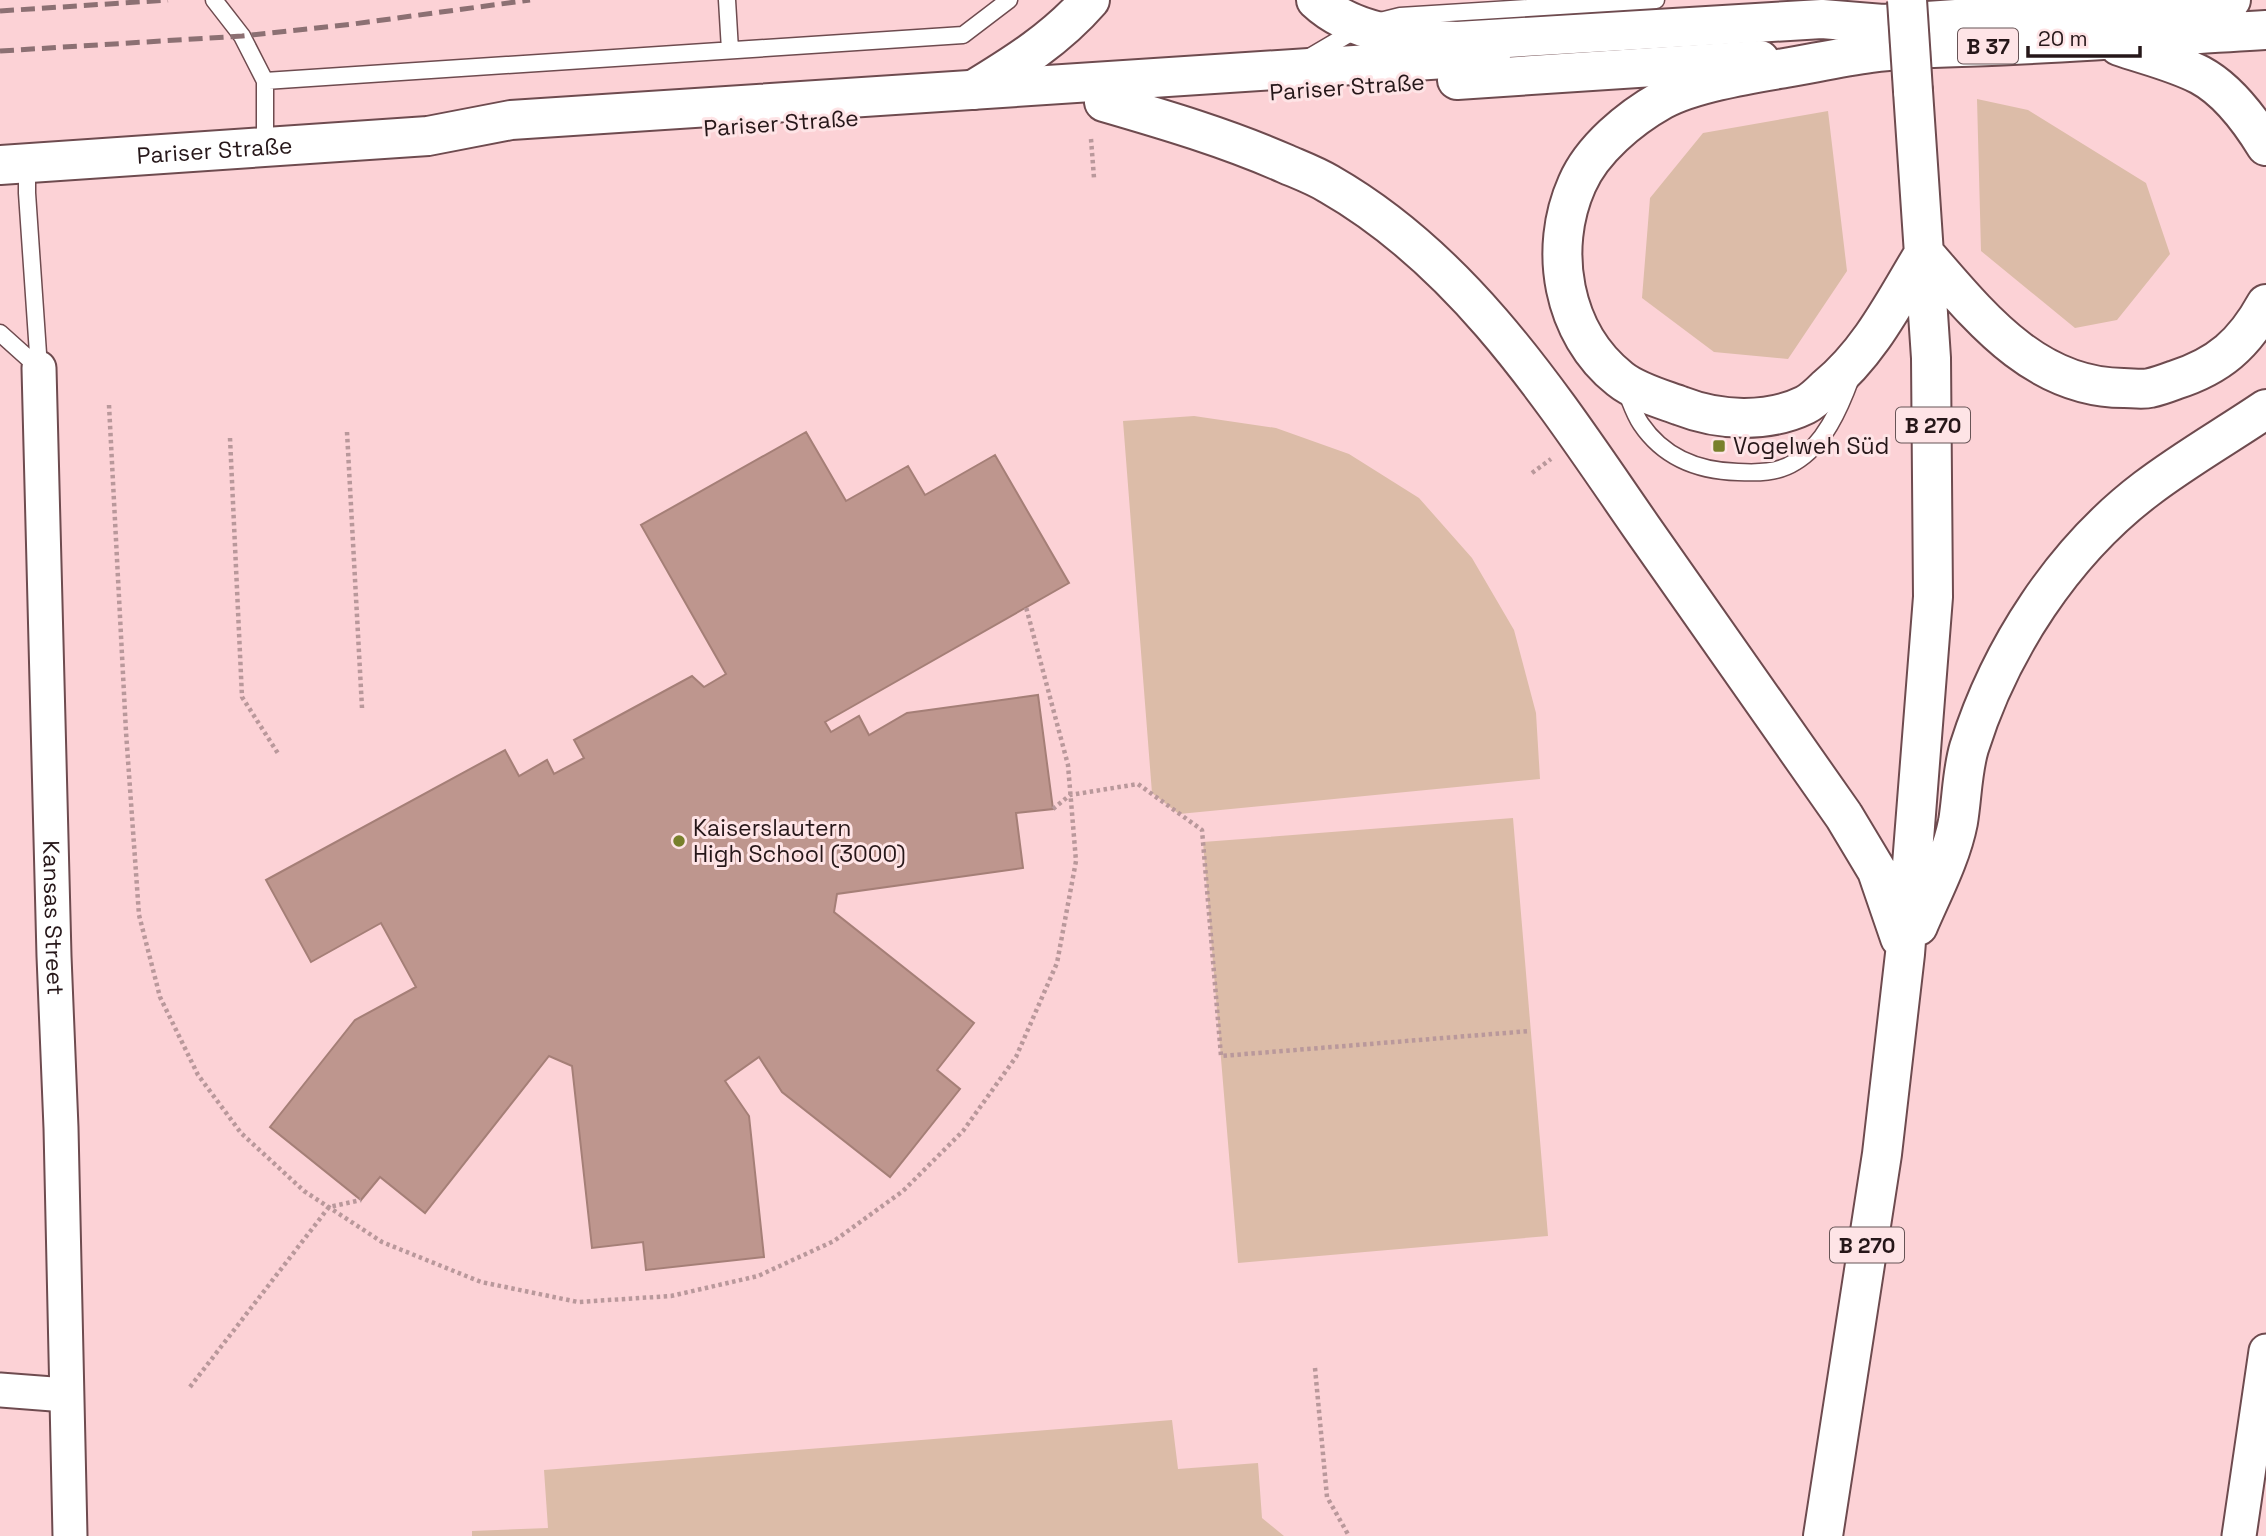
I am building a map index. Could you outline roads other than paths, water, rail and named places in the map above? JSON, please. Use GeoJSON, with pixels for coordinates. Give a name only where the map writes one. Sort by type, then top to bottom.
{"type":"FeatureCollection","features":[{"type":"Feature","properties":{"kind":"main road"},"geometry":{"type":"LineString","coordinates":[[973,90],[1019,62],[1069,24],[1090,0]]}},
{"type":"Feature","properties":{"kind":"main road"},"geometry":{"type":"LineString","coordinates":[[1316,0],[1325,9],[1362,26],[1414,39],[1457,41],[1822,19],[1888,25]]}},
{"type":"Feature","properties":{"kind":"main road","name":"Pariser Straße"},"geometry":{"type":"LineString","coordinates":[[428,136],[495,142],[1104,102],[1888,25],[2231,0]]}},
{"type":"Feature","properties":{"kind":"main road"},"geometry":{"type":"LineString","coordinates":[[1888,25],[1758,73],[1701,86],[1664,99],[1614,136],[1593,158],[1577,183],[1566,220],[1562,264],[1567,299],[1581,333],[1600,359],[1622,381],[1698,413],[1740,418],[1776,414],[1807,404],[1835,382],[1859,356],[1924,253],[2006,342],[2043,368],[2090,385],[2149,388],[2217,363],[2240,342],[2266,304]]}},
{"type":"Feature","properties":{"kind":"main road","name":"Pariser Straße"},"geometry":{"type":"LineString","coordinates":[[14,164],[428,136],[511,120],[1791,38],[1888,25],[2103,40],[2266,30]]}},
{"type":"Feature","properties":{"kind":"main road","name":"B 270"},"geometry":{"type":"LineString","coordinates":[[1823,1536],[1882,1154],[1906,954],[1933,597],[1931,358],[1913,91],[1888,25]]}},
{"type":"Feature","properties":{"kind":"main road"},"geometry":{"type":"LineString","coordinates":[[2103,40],[2201,76],[2218,87],[2251,123],[2266,146]]}},
{"type":"Feature","properties":{"kind":"main road"},"geometry":{"type":"LineString","coordinates":[[1104,102],[1211,134],[1329,183],[1383,219],[1425,253],[1462,290],[1507,341],[1580,439],[1844,816],[1877,871],[1906,954]]}},
{"type":"Feature","properties":{"kind":"main road"},"geometry":{"type":"LineString","coordinates":[[1906,954],[1942,870],[1957,824],[1968,752],[1986,700],[2025,629],[2053,586],[2089,539],[2147,488],[2266,409]]}},
{"type":"Feature","properties":{"kind":"street","name":"Kansas Street"},"geometry":{"type":"LineString","coordinates":[[39,368],[54,956],[62,1141],[70,1536]]}},
{"type":"Feature","properties":{"kind":"street"},"geometry":{"type":"LineString","coordinates":[[2239,1536],[2266,1351]]}},
{"type":"Feature","properties":{"kind":"street"},"geometry":{"type":"LineString","coordinates":[[0,1390],[66,1395]]}},
{"type":"Feature","properties":{"kind":"lane"},"geometry":{"type":"LineString","coordinates":[[214,0],[242,36],[265,81],[265,148]]}},
{"type":"Feature","properties":{"kind":"lane"},"geometry":{"type":"LineString","coordinates":[[727,0],[730,50]]}},
{"type":"Feature","properties":{"kind":"lane"},"geometry":{"type":"LineString","coordinates":[[265,81],[963,35],[1009,0]]}},
{"type":"Feature","properties":{"kind":"lane"},"geometry":{"type":"LineString","coordinates":[[1290,69],[1362,26],[1400,16],[1656,0]]}},
{"type":"Feature","properties":{"kind":"lane"},"geometry":{"type":"LineString","coordinates":[[1820,2],[1888,25]]}},
{"type":"Feature","properties":{"kind":"lane","name":"Kansas Street"},"geometry":{"type":"LineString","coordinates":[[14,164],[27,193],[39,368]]}},
{"type":"Feature","properties":{"kind":"lane"},"geometry":{"type":"LineString","coordinates":[[0,333],[39,368]]}},
{"type":"Feature","properties":{"kind":"lane"},"geometry":{"type":"LineString","coordinates":[[1622,381],[1640,423],[1668,454],[1690,464],[1717,471],[1765,473],[1795,462],[1825,435],[1843,400],[1859,356]]}},
{"type":"Feature","properties":{"kind":"railway"},"geometry":{"type":"LineString","coordinates":[[0,11],[168,0]]}},
{"type":"Feature","properties":{"kind":"railway"},"geometry":{"type":"LineString","coordinates":[[0,51],[242,36],[530,0]]}},
{"type":"Feature","properties":{"kind":"place","name":"Vogelweh Süd"},"geometry":{"type":"Point","coordinates":[1719,446]}},
{"type":"Feature","properties":{"kind":"place","name":"Kaiserslautern High School (3000)"},"geometry":{"type":"Point","coordinates":[679,841]}}]}
